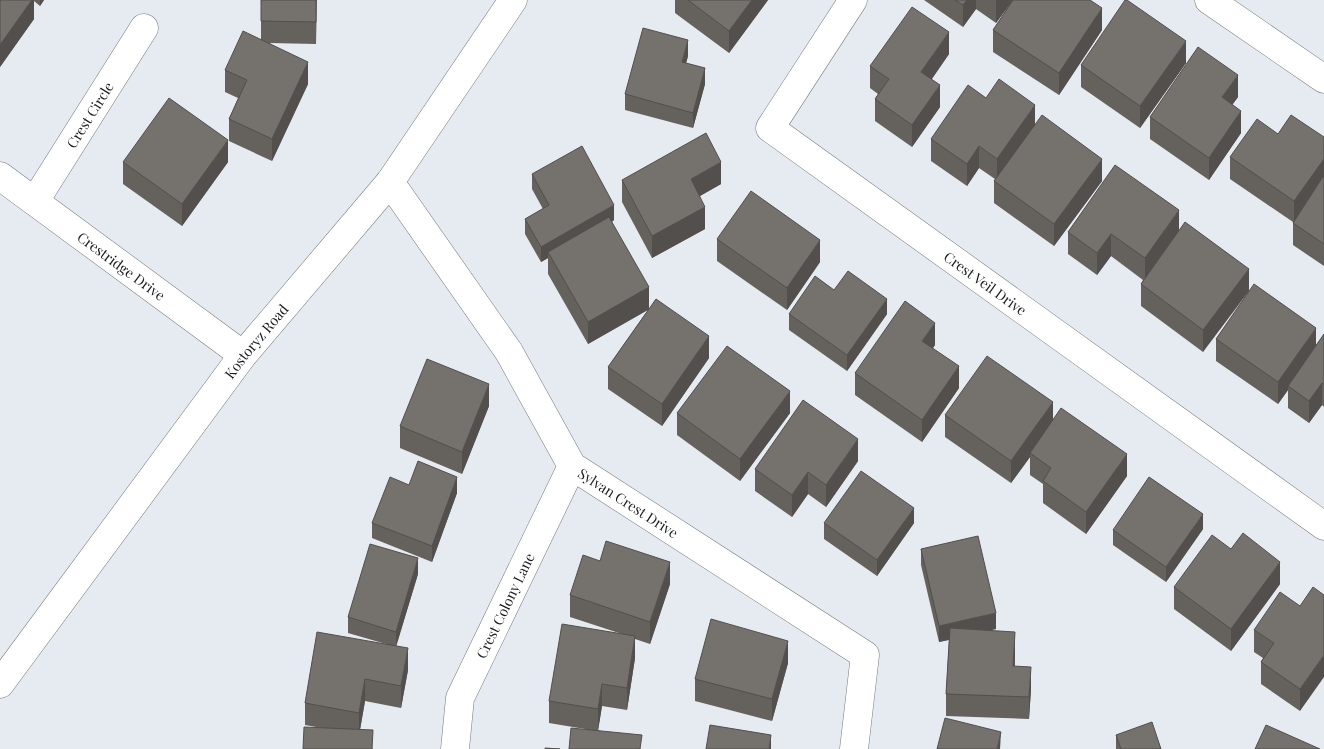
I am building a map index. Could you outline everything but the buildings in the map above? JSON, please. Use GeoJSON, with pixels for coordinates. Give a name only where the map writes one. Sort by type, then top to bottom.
{"type":"FeatureCollection","features":[{"type":"Feature","properties":{"kind":"street","name":"Kostoryz Road"},"geometry":{"type":"LineString","coordinates":[[0,684],[243,355],[390,182],[513,0]]}},
{"type":"Feature","properties":{"kind":"street","name":"Crest Veil Drive"},"geometry":{"type":"LineString","coordinates":[[853,0],[770,128],[1324,526]]}},
{"type":"Feature","properties":{"kind":"street"},"geometry":{"type":"LineString","coordinates":[[1210,0],[1324,79]]}},
{"type":"Feature","properties":{"kind":"street","name":"Crest Circle"},"geometry":{"type":"LineString","coordinates":[[35,201],[144,28]]}},
{"type":"Feature","properties":{"kind":"street","name":"Crestridge Drive"},"geometry":{"type":"LineString","coordinates":[[0,176],[243,355]]}},
{"type":"Feature","properties":{"kind":"street","name":"Sylvan Crest Drive"},"geometry":{"type":"LineString","coordinates":[[390,182],[509,352],[572,466],[865,655],[854,749]]}},
{"type":"Feature","properties":{"kind":"street","name":"Crest Colony Lane"},"geometry":{"type":"LineString","coordinates":[[455,749],[460,698],[572,466]]}}]}
